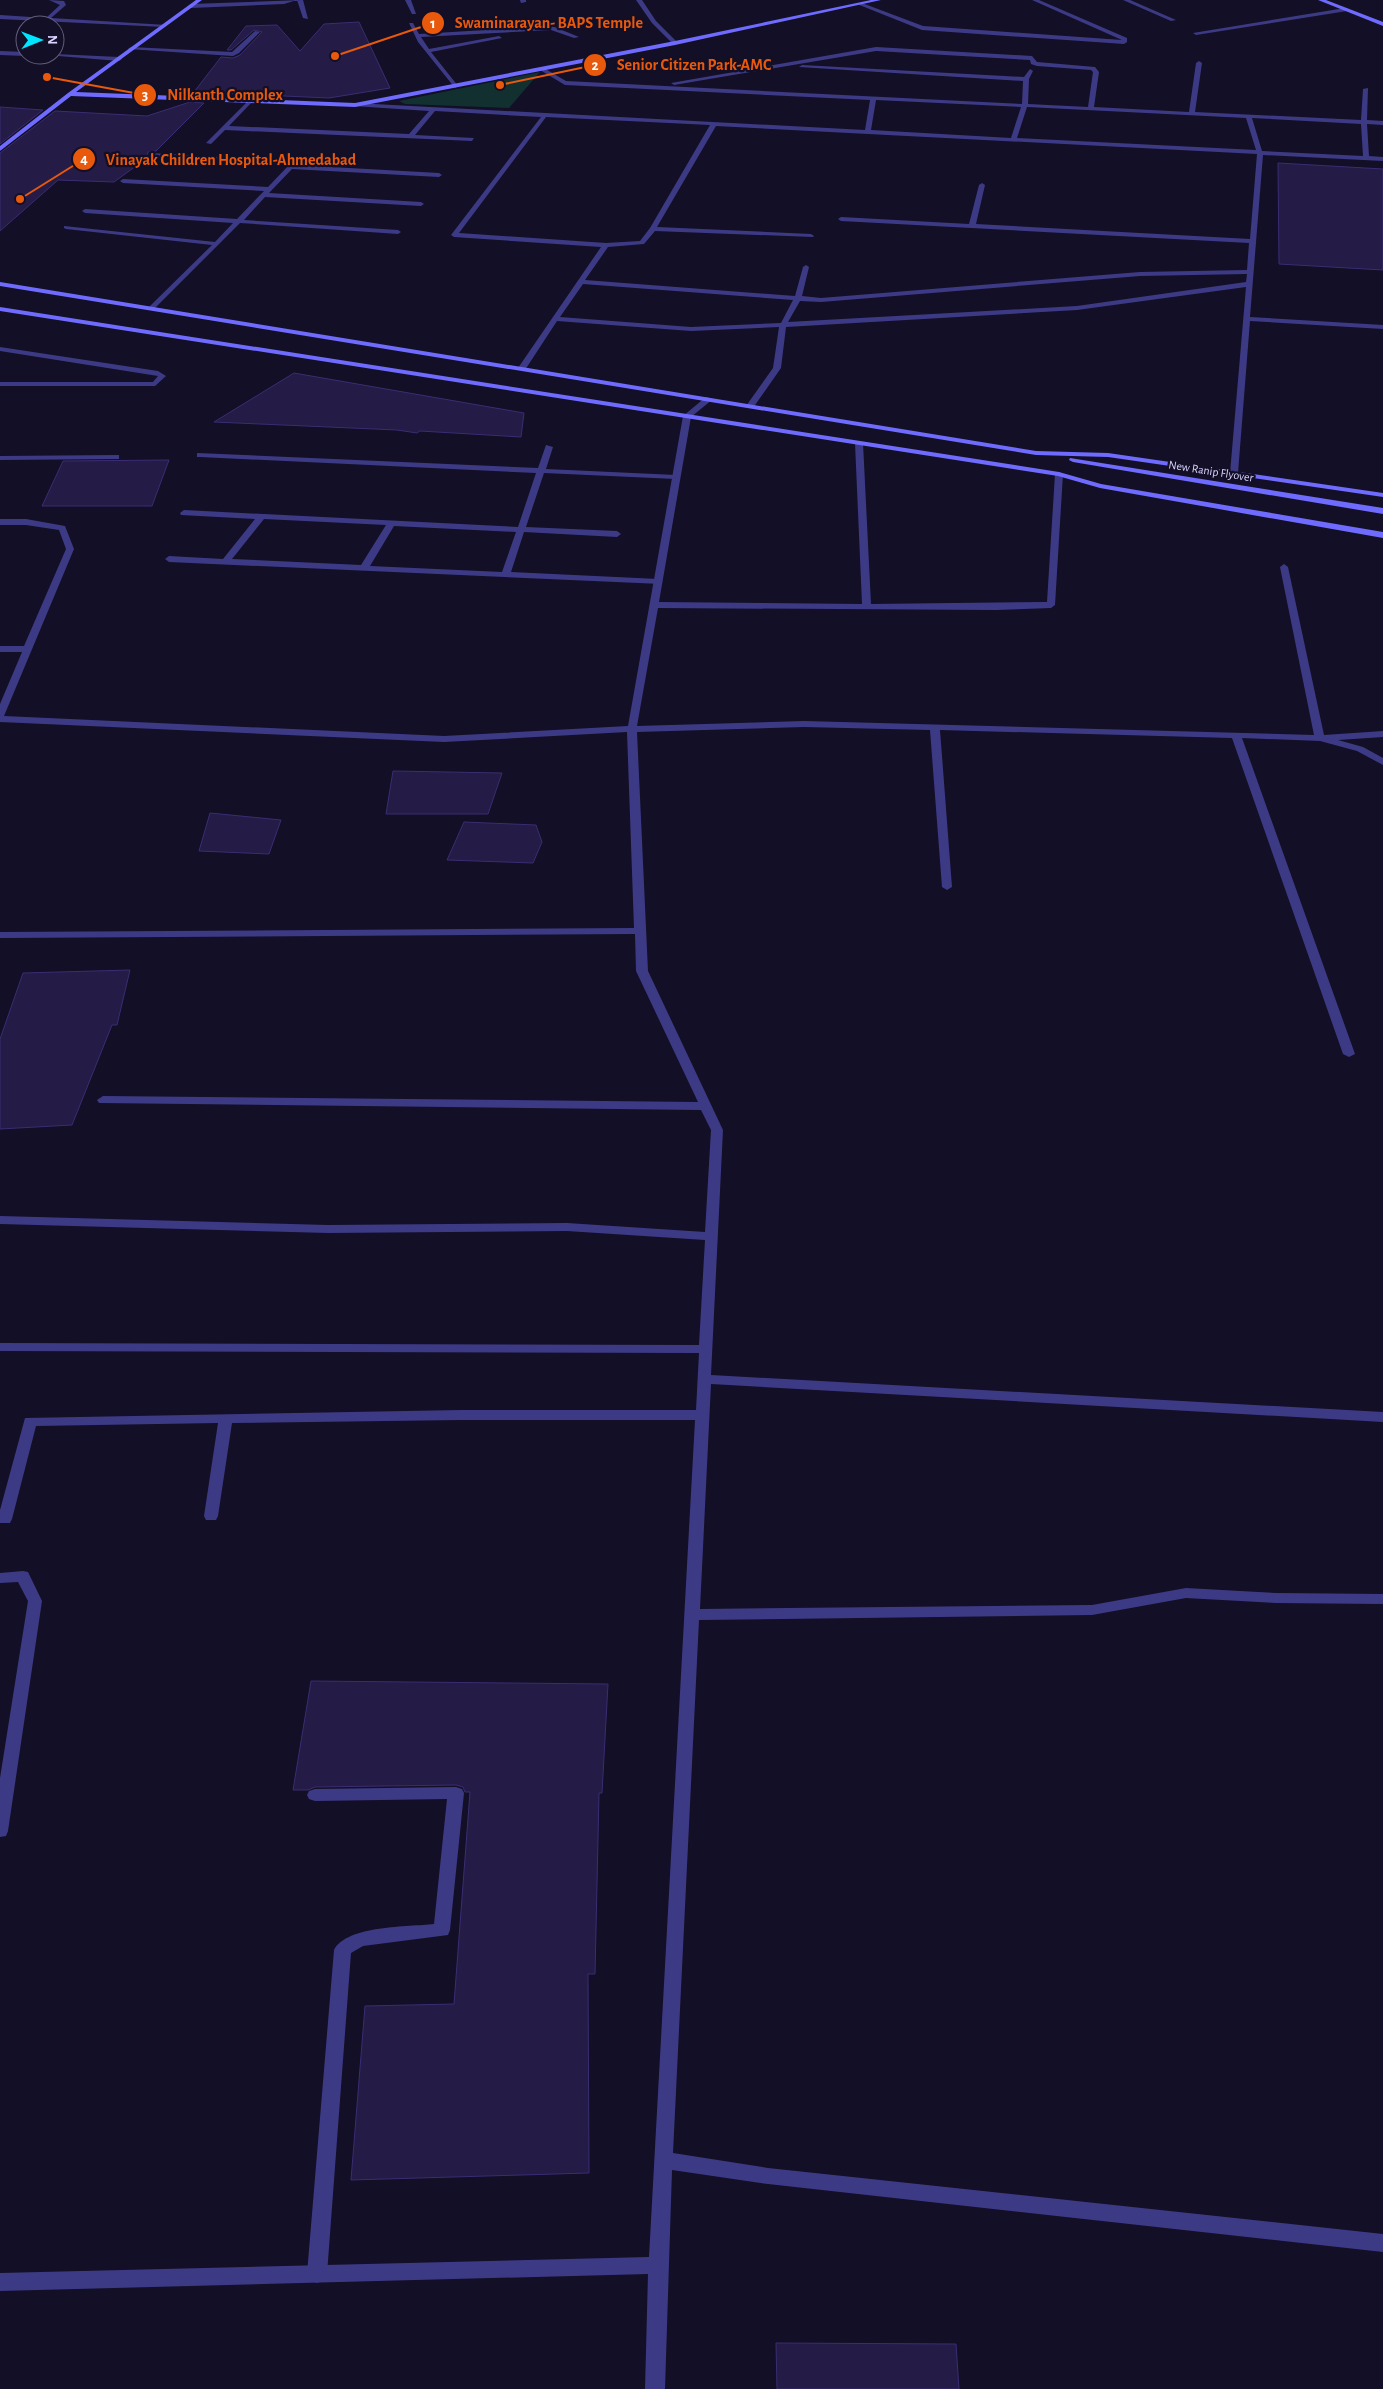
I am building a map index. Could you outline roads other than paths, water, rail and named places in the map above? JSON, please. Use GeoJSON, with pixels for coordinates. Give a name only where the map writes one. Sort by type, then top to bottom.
{"type":"FeatureCollection","features":[{"type":"Feature","properties":{"kind":"main road"},"geometry":{"type":"LineString","coordinates":[[0,149],[70,94],[199,0]]}},
{"type":"Feature","properties":{"kind":"main road"},"geometry":{"type":"LineString","coordinates":[[70,94],[355,105],[675,43],[878,0]]}},
{"type":"Feature","properties":{"kind":"main road"},"geometry":{"type":"LineString","coordinates":[[1321,0],[1383,24]]}},
{"type":"Feature","properties":{"kind":"main road"},"geometry":{"type":"LineString","coordinates":[[0,284],[1036,453],[1108,455],[1383,495]]}},
{"type":"Feature","properties":{"kind":"main road"},"geometry":{"type":"LineString","coordinates":[[0,309],[1059,474],[1100,486],[1383,535]]}},
{"type":"Feature","properties":{"kind":"main road","name":"New Ranip Flyover"},"geometry":{"type":"LineString","coordinates":[[1036,453],[1120,469],[1383,511]]}},
{"type":"Feature","properties":{"kind":"main road","name":"New Ranip Flyover"},"geometry":{"type":"LineString","coordinates":[[1059,474],[1383,526]]}},
{"type":"Feature","properties":{"kind":"street"},"geometry":{"type":"LineString","coordinates":[[51,15],[63,5],[62,2],[52,0]]}},
{"type":"Feature","properties":{"kind":"street"},"geometry":{"type":"LineString","coordinates":[[191,6],[295,0]]}},
{"type":"Feature","properties":{"kind":"street"},"geometry":{"type":"LineString","coordinates":[[300,0],[306,18]]}},
{"type":"Feature","properties":{"kind":"street"},"geometry":{"type":"LineString","coordinates":[[408,0],[414,13]]}},
{"type":"Feature","properties":{"kind":"street"},"geometry":{"type":"LineString","coordinates":[[639,0],[654,22],[675,43]]}},
{"type":"Feature","properties":{"kind":"street"},"geometry":{"type":"LineString","coordinates":[[860,4],[922,28],[1124,42],[1125,39],[1035,0]]}},
{"type":"Feature","properties":{"kind":"street"},"geometry":{"type":"LineString","coordinates":[[1126,0],[1173,20]]}},
{"type":"Feature","properties":{"kind":"street"},"geometry":{"type":"LineString","coordinates":[[1196,33],[1345,10]]}},
{"type":"Feature","properties":{"kind":"street"},"geometry":{"type":"LineString","coordinates":[[0,16],[15,17]]}},
{"type":"Feature","properties":{"kind":"street"},"geometry":{"type":"LineString","coordinates":[[65,19],[164,25]]}},
{"type":"Feature","properties":{"kind":"street"},"geometry":{"type":"LineString","coordinates":[[411,24],[417,36],[455,86]]}},
{"type":"Feature","properties":{"kind":"street"},"geometry":{"type":"LineString","coordinates":[[417,36],[552,28],[576,37]]}},
{"type":"Feature","properties":{"kind":"street"},"geometry":{"type":"LineString","coordinates":[[428,51],[552,28]]}},
{"type":"Feature","properties":{"kind":"street"},"geometry":{"type":"LineString","coordinates":[[131,50],[232,54],[237,52],[257,32]]}},
{"type":"Feature","properties":{"kind":"street"},"geometry":{"type":"LineString","coordinates":[[650,87],[892,48],[1032,58],[1033,63],[1026,79],[1025,105],[1013,141]]}},
{"type":"Feature","properties":{"kind":"street"},"geometry":{"type":"LineString","coordinates":[[0,52],[15,53]]}},
{"type":"Feature","properties":{"kind":"street"},"geometry":{"type":"LineString","coordinates":[[65,56],[119,58]]}},
{"type":"Feature","properties":{"kind":"street"},"geometry":{"type":"LineString","coordinates":[[1033,63],[1096,70],[1091,109]]}},
{"type":"Feature","properties":{"kind":"street"},"geometry":{"type":"LineString","coordinates":[[1192,114],[1199,63]]}},
{"type":"Feature","properties":{"kind":"street"},"geometry":{"type":"LineString","coordinates":[[776,66],[1026,79]]}},
{"type":"Feature","properties":{"kind":"street"},"geometry":{"type":"LineString","coordinates":[[542,69],[565,82],[1383,123]]}},
{"type":"Feature","properties":{"kind":"street"},"geometry":{"type":"LineString","coordinates":[[1366,89],[1364,122],[1366,158]]}},
{"type":"Feature","properties":{"kind":"street"},"geometry":{"type":"LineString","coordinates":[[868,133],[873,98]]}},
{"type":"Feature","properties":{"kind":"street"},"geometry":{"type":"LineString","coordinates":[[209,143],[250,101]]}},
{"type":"Feature","properties":{"kind":"street"},"geometry":{"type":"LineString","coordinates":[[355,105],[1383,159]]}},
{"type":"Feature","properties":{"kind":"street"},"geometry":{"type":"LineString","coordinates":[[411,136],[434,110]]}},
{"type":"Feature","properties":{"kind":"street"},"geometry":{"type":"LineString","coordinates":[[544,116],[454,235],[606,245],[642,243],[653,229],[713,125]]}},
{"type":"Feature","properties":{"kind":"street"},"geometry":{"type":"LineString","coordinates":[[1234,473],[1260,154],[1248,116]]}},
{"type":"Feature","properties":{"kind":"street"},"geometry":{"type":"LineString","coordinates":[[224,128],[472,139]]}},
{"type":"Feature","properties":{"kind":"street"},"geometry":{"type":"LineString","coordinates":[[150,155],[294,163],[239,222],[152,308]]}},
{"type":"Feature","properties":{"kind":"street"},"geometry":{"type":"LineString","coordinates":[[290,167],[439,175]]}},
{"type":"Feature","properties":{"kind":"street"},"geometry":{"type":"LineString","coordinates":[[123,181],[271,189]]}},
{"type":"Feature","properties":{"kind":"street"},"geometry":{"type":"LineString","coordinates":[[972,226],[982,184]]}},
{"type":"Feature","properties":{"kind":"street"},"geometry":{"type":"LineString","coordinates":[[265,195],[421,204]]}},
{"type":"Feature","properties":{"kind":"street"},"geometry":{"type":"LineString","coordinates":[[84,211],[398,232]]}},
{"type":"Feature","properties":{"kind":"street"},"geometry":{"type":"LineString","coordinates":[[841,219],[1253,241]]}},
{"type":"Feature","properties":{"kind":"street"},"geometry":{"type":"LineString","coordinates":[[66,227],[217,244]]}},
{"type":"Feature","properties":{"kind":"street"},"geometry":{"type":"LineString","coordinates":[[653,229],[811,236]]}},
{"type":"Feature","properties":{"kind":"street"},"geometry":{"type":"LineString","coordinates":[[522,368],[606,245]]}},
{"type":"Feature","properties":{"kind":"street"},"geometry":{"type":"LineString","coordinates":[[750,406],[777,368],[782,325],[798,298],[806,267]]}},
{"type":"Feature","properties":{"kind":"street"},"geometry":{"type":"LineString","coordinates":[[581,282],[821,300],[1140,274],[1250,272]]}},
{"type":"Feature","properties":{"kind":"street"},"geometry":{"type":"LineString","coordinates":[[556,319],[691,329],[782,325],[1077,308],[1249,284]]}},
{"type":"Feature","properties":{"kind":"street"},"geometry":{"type":"LineString","coordinates":[[1247,319],[1383,327]]}},
{"type":"Feature","properties":{"kind":"street"},"geometry":{"type":"LineString","coordinates":[[0,350],[158,373],[162,376],[155,384],[0,384]]}},
{"type":"Feature","properties":{"kind":"street"},"geometry":{"type":"LineString","coordinates":[[655,2389],[663,2160],[717,1130],[642,971],[632,729],[687,416],[709,400]]}},
{"type":"Feature","properties":{"kind":"street"},"geometry":{"type":"LineString","coordinates":[[859,443],[868,606]]}},
{"type":"Feature","properties":{"kind":"street"},"geometry":{"type":"LineString","coordinates":[[506,574],[549,447]]}},
{"type":"Feature","properties":{"kind":"street"},"geometry":{"type":"LineString","coordinates":[[200,456],[676,477]]}},
{"type":"Feature","properties":{"kind":"street"},"geometry":{"type":"LineString","coordinates":[[0,458],[116,457]]}},
{"type":"Feature","properties":{"kind":"street"},"geometry":{"type":"LineString","coordinates":[[654,605],[996,608],[1051,605],[1059,474]]}},
{"type":"Feature","properties":{"kind":"street"},"geometry":{"type":"LineString","coordinates":[[184,513],[617,534]]}},
{"type":"Feature","properties":{"kind":"street"},"geometry":{"type":"LineString","coordinates":[[227,560],[261,517]]}},
{"type":"Feature","properties":{"kind":"street"},"geometry":{"type":"LineString","coordinates":[[0,522],[26,522],[62,528],[70,549],[1,710]]}},
{"type":"Feature","properties":{"kind":"street"},"geometry":{"type":"LineString","coordinates":[[364,568],[391,524]]}},
{"type":"Feature","properties":{"kind":"street"},"geometry":{"type":"LineString","coordinates":[[169,559],[227,560],[658,582]]}},
{"type":"Feature","properties":{"kind":"street"},"geometry":{"type":"LineString","coordinates":[[1284,567],[1320,738]]}},
{"type":"Feature","properties":{"kind":"street"},"geometry":{"type":"LineString","coordinates":[[0,649],[28,649]]}},
{"type":"Feature","properties":{"kind":"street"},"geometry":{"type":"LineString","coordinates":[[0,719],[444,739],[632,729],[804,724],[1320,738],[1383,734]]}},
{"type":"Feature","properties":{"kind":"street"},"geometry":{"type":"LineString","coordinates":[[935,728],[947,887]]}},
{"type":"Feature","properties":{"kind":"street"},"geometry":{"type":"LineString","coordinates":[[1236,735],[1349,1054]]}},
{"type":"Feature","properties":{"kind":"street"},"geometry":{"type":"LineString","coordinates":[[1320,738],[1360,749],[1383,762]]}},
{"type":"Feature","properties":{"kind":"street"},"geometry":{"type":"LineString","coordinates":[[0,935],[640,930]]}},
{"type":"Feature","properties":{"kind":"street"},"geometry":{"type":"LineString","coordinates":[[103,1100],[706,1106]]}},
{"type":"Feature","properties":{"kind":"street"},"geometry":{"type":"LineString","coordinates":[[0,1220],[328,1230],[567,1227],[711,1236]]}},
{"type":"Feature","properties":{"kind":"street"},"geometry":{"type":"LineString","coordinates":[[0,1347],[707,1349]]}},
{"type":"Feature","properties":{"kind":"street"},"geometry":{"type":"LineString","coordinates":[[704,1379],[1383,1416]]}},
{"type":"Feature","properties":{"kind":"street"},"geometry":{"type":"LineString","coordinates":[[5,1519],[30,1421],[461,1415],[702,1415]]}},
{"type":"Feature","properties":{"kind":"street"},"geometry":{"type":"LineString","coordinates":[[211,1516],[226,1419]]}},
{"type":"Feature","properties":{"kind":"street"},"geometry":{"type":"LineString","coordinates":[[0,1578],[23,1576],[35,1601],[0,1831]]}},
{"type":"Feature","properties":{"kind":"street"},"geometry":{"type":"LineString","coordinates":[[692,1615],[1092,1610],[1186,1593],[1276,1598],[1383,1599]]}},
{"type":"Feature","properties":{"kind":"street"},"geometry":{"type":"LineString","coordinates":[[315,1795],[456,1793],[442,1930],[359,1940],[343,1950],[317,2274]]}},
{"type":"Feature","properties":{"kind":"street"},"geometry":{"type":"LineString","coordinates":[[663,2160],[768,2176],[1383,2243]]}},
{"type":"Feature","properties":{"kind":"street"},"geometry":{"type":"LineString","coordinates":[[0,2282],[658,2265]]}},
{"type":"Feature","properties":{"kind":"place","name":"Swaminarayan- BAPS Temple"},"geometry":{"type":"Point","coordinates":[335,56]}},
{"type":"Feature","properties":{"kind":"place","name":"Nilkanth Complex"},"geometry":{"type":"Point","coordinates":[47,77]}},
{"type":"Feature","properties":{"kind":"place","name":"Senior Citizen Park-AMC"},"geometry":{"type":"Point","coordinates":[500,85]}},
{"type":"Feature","properties":{"kind":"place","name":"Vinayak Children Hospital-Ahmedabad"},"geometry":{"type":"Point","coordinates":[20,199]}}]}
